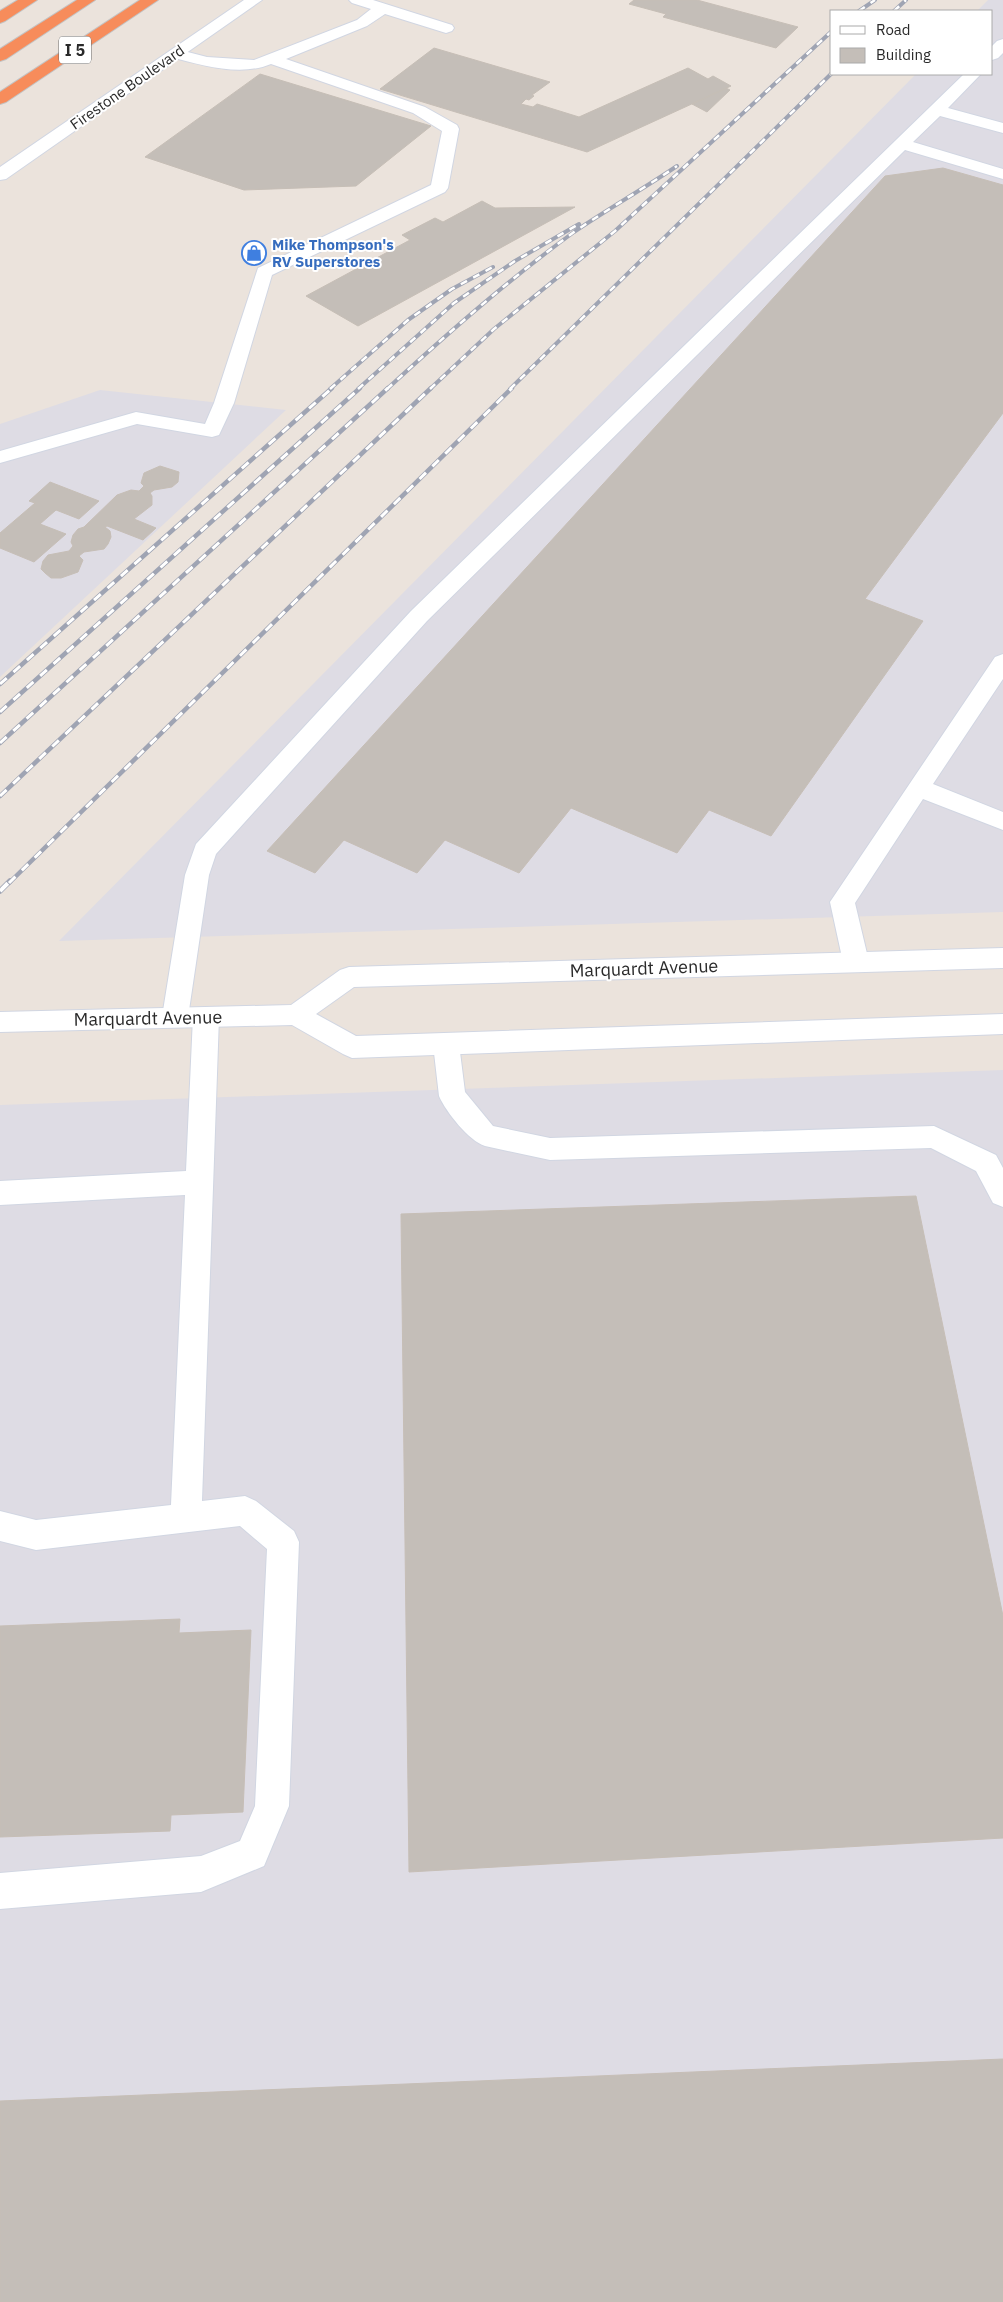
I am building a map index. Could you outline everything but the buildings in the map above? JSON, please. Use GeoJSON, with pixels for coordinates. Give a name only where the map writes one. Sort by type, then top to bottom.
{"type":"FeatureCollection","features":[{"type":"Feature","properties":{"kind":"highway"},"geometry":{"type":"LineString","coordinates":[[0,18],[29,0]]}},
{"type":"Feature","properties":{"kind":"highway"},"geometry":{"type":"LineString","coordinates":[[0,56],[87,0]]}},
{"type":"Feature","properties":{"kind":"highway","name":"I 5"},"geometry":{"type":"LineString","coordinates":[[0,100],[150,0]]}},
{"type":"Feature","properties":{"kind":"main road","name":"Firestone Boulevard"},"geometry":{"type":"LineString","coordinates":[[0,175],[254,0]]}},
{"type":"Feature","properties":{"kind":"main road"},"geometry":{"type":"LineString","coordinates":[[357,0],[446,28]]}},
{"type":"Feature","properties":{"kind":"main road"},"geometry":{"type":"LineString","coordinates":[[176,54],[217,63],[256,65],[362,23],[383,8]]}},
{"type":"Feature","properties":{"kind":"main road"},"geometry":{"type":"LineString","coordinates":[[993,54],[1003,44]]}},
{"type":"Feature","properties":{"kind":"main road"},"geometry":{"type":"LineString","coordinates":[[0,457],[136,418],[212,431],[224,403],[264,272],[439,188],[451,129],[419,110],[270,59]]}},
{"type":"Feature","properties":{"kind":"main road"},"geometry":{"type":"LineString","coordinates":[[175,1018],[197,875],[205,850],[419,616],[972,75]]}},
{"type":"Feature","properties":{"kind":"main road"},"geometry":{"type":"LineString","coordinates":[[936,110],[1003,128]]}},
{"type":"Feature","properties":{"kind":"main road"},"geometry":{"type":"LineString","coordinates":[[901,144],[1003,174]]}},
{"type":"Feature","properties":{"kind":"main road"},"geometry":{"type":"LineString","coordinates":[[856,962],[842,902],[1003,662]]}},
{"type":"Feature","properties":{"kind":"main road"},"geometry":{"type":"LineString","coordinates":[[919,788],[1003,821]]}},
{"type":"Feature","properties":{"kind":"main road","name":"Marquardt Avenue"},"geometry":{"type":"LineString","coordinates":[[0,1022],[296,1015],[350,977],[1003,958]]}},
{"type":"Feature","properties":{"kind":"main road"},"geometry":{"type":"LineString","coordinates":[[296,1015],[352,1047],[1003,1024]]}},
{"type":"Feature","properties":{"kind":"main road"},"geometry":{"type":"LineString","coordinates":[[186,1518],[206,1017]]}},
{"type":"Feature","properties":{"kind":"main road"},"geometry":{"type":"LineString","coordinates":[[446,1044],[452,1096],[485,1135],[550,1149],[934,1137],[986,1163],[1003,1194]]}},
{"type":"Feature","properties":{"kind":"main road"},"geometry":{"type":"LineString","coordinates":[[0,1193],[200,1182]]}},
{"type":"Feature","properties":{"kind":"main road"},"geometry":{"type":"LineString","coordinates":[[0,1526],[36,1535],[245,1511],[283,1542],[272,1806],[252,1854],[202,1874],[0,1892]]}},
{"type":"Feature","properties":{"kind":"shaded area"},"geometry":{"type":"Polygon","coordinates":[[[988,0],[1003,0],[1003,912],[59,941],[915,75],[993,75],[993,10],[978,10],[988,0]]]}},
{"type":"Feature","properties":{"kind":"shaded area"},"geometry":{"type":"Polygon","coordinates":[[[100,390],[286,410],[0,677],[0,424],[100,390]]]}},
{"type":"Feature","properties":{"kind":"shaded area"},"geometry":{"type":"Polygon","coordinates":[[[1003,1070],[1003,2302],[0,2302],[0,1105],[1003,1070]]]}},
{"type":"Feature","properties":{"kind":"railway"},"geometry":{"type":"LineString","coordinates":[[860,10],[875,0]]}},
{"type":"Feature","properties":{"kind":"railway"},"geometry":{"type":"LineString","coordinates":[[895,10],[906,0]]}},
{"type":"Feature","properties":{"kind":"railway"},"geometry":{"type":"LineString","coordinates":[[430,389],[494,329],[615,231],[830,33]]}},
{"type":"Feature","properties":{"kind":"railway"},"geometry":{"type":"LineString","coordinates":[[510,389],[830,75]]}},
{"type":"Feature","properties":{"kind":"railway"},"geometry":{"type":"LineString","coordinates":[[387,389],[478,308],[549,250],[677,166]]}},
{"type":"Feature","properties":{"kind":"railway"},"geometry":{"type":"LineString","coordinates":[[358,389],[454,303],[515,261],[579,224]]}},
{"type":"Feature","properties":{"kind":"railway"},"geometry":{"type":"LineString","coordinates":[[330,389],[408,320],[452,289],[493,267]]}},
{"type":"Feature","properties":{"kind":"railway"},"geometry":{"type":"LineString","coordinates":[[0,684],[332,388]]}},
{"type":"Feature","properties":{"kind":"railway"},"geometry":{"type":"LineString","coordinates":[[0,712],[360,388]]}},
{"type":"Feature","properties":{"kind":"railway"},"geometry":{"type":"LineString","coordinates":[[0,743],[388,388]]}},
{"type":"Feature","properties":{"kind":"railway"},"geometry":{"type":"LineString","coordinates":[[0,796],[431,388]]}},
{"type":"Feature","properties":{"kind":"railway"},"geometry":{"type":"LineString","coordinates":[[9,883],[512,388]]}},
{"type":"Feature","properties":{"kind":"railway"},"geometry":{"type":"LineString","coordinates":[[0,891],[10,881]]}},
{"type":"Feature","properties":{"kind":"place","name":"Mike Thompson's RV Superstores"},"geometry":{"type":"Point","coordinates":[254,253]}}]}
